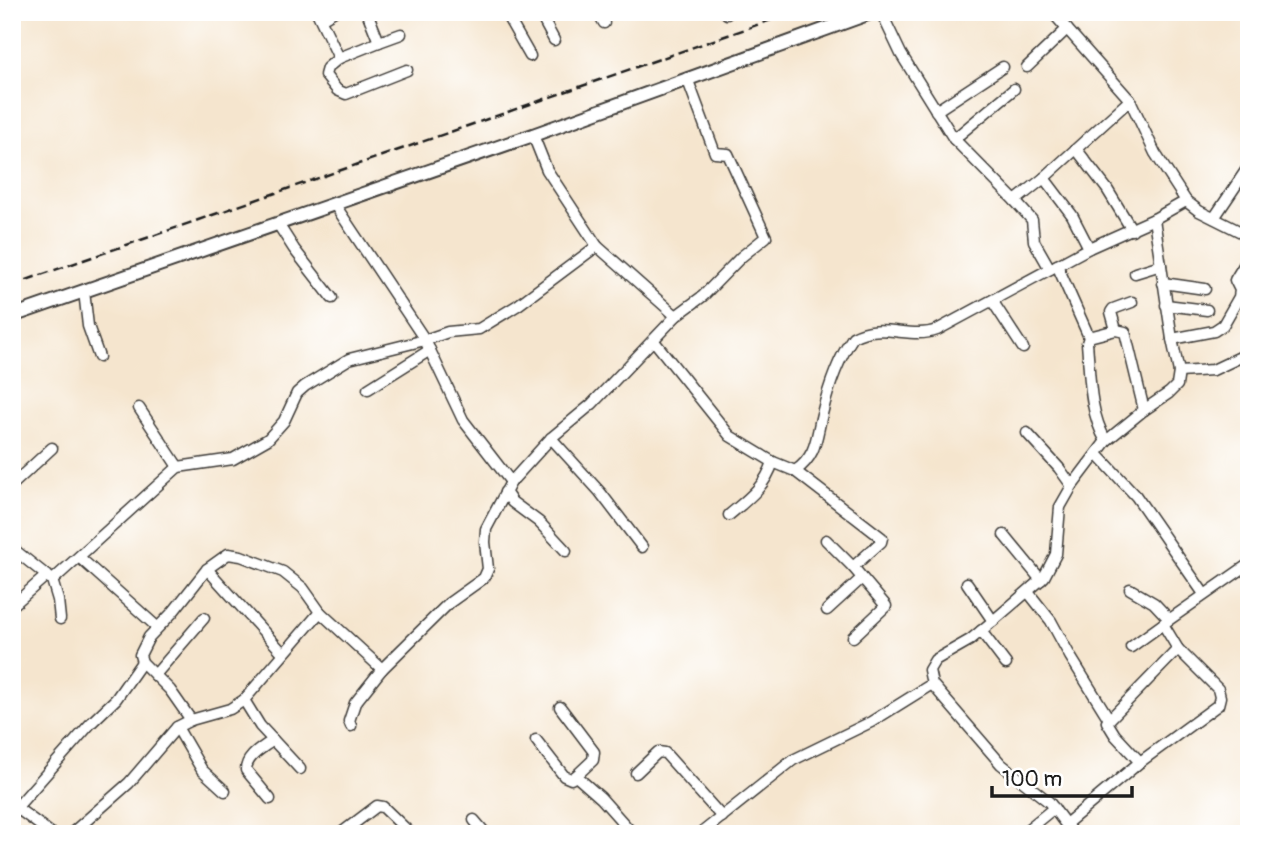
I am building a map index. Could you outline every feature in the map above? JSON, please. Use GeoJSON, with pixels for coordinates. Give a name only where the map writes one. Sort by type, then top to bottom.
{"type":"FeatureCollection","features":[{"type":"Feature","properties":{"kind":"street"},"geometry":{"type":"LineString","coordinates":[[333,12],[319,16],[343,57]]}},
{"type":"Feature","properties":{"kind":"street"},"geometry":{"type":"LineString","coordinates":[[367,12],[379,42]]}},
{"type":"Feature","properties":{"kind":"street"},"geometry":{"type":"LineString","coordinates":[[505,12],[530,56]]}},
{"type":"Feature","properties":{"kind":"street"},"geometry":{"type":"LineString","coordinates":[[539,12],[554,40]]}},
{"type":"Feature","properties":{"kind":"street"},"geometry":{"type":"LineString","coordinates":[[598,12],[604,23]]}},
{"type":"Feature","properties":{"kind":"street"},"geometry":{"type":"LineString","coordinates":[[12,316],[84,296],[873,12]]}},
{"type":"Feature","properties":{"kind":"street"},"geometry":{"type":"LineString","coordinates":[[881,12],[901,54],[954,139],[1032,220],[1034,241],[1054,267],[1089,337],[1087,343],[1093,402],[1099,429],[1106,441]]}},
{"type":"Feature","properties":{"kind":"street"},"geometry":{"type":"LineString","coordinates":[[1052,12],[1130,100],[1155,153],[1186,201],[1199,211],[1249,236]]}},
{"type":"Feature","properties":{"kind":"street"},"geometry":{"type":"LineString","coordinates":[[1027,67],[1067,29]]}},
{"type":"Feature","properties":{"kind":"street"},"geometry":{"type":"LineString","coordinates":[[401,34],[343,57],[327,68],[325,75],[337,90],[346,94],[407,71]]}},
{"type":"Feature","properties":{"kind":"street"},"geometry":{"type":"LineString","coordinates":[[936,111],[1003,67]]}},
{"type":"Feature","properties":{"kind":"street"},"geometry":{"type":"LineString","coordinates":[[351,726],[350,712],[382,669],[449,603],[484,578],[488,569],[486,529],[511,482],[551,438],[592,404],[676,316],[703,296],[724,272],[765,238],[766,235],[728,154],[716,154],[688,78]]}},
{"type":"Feature","properties":{"kind":"street"},"geometry":{"type":"LineString","coordinates":[[954,139],[1014,89]]}},
{"type":"Feature","properties":{"kind":"street"},"geometry":{"type":"LineString","coordinates":[[1015,201],[1077,150],[1130,100]]}},
{"type":"Feature","properties":{"kind":"street"},"geometry":{"type":"LineString","coordinates":[[533,135],[547,170],[597,246],[676,316]]}},
{"type":"Feature","properties":{"kind":"street"},"geometry":{"type":"LineString","coordinates":[[1077,150],[1107,189],[1132,230]]}},
{"type":"Feature","properties":{"kind":"street"},"geometry":{"type":"LineString","coordinates":[[1214,218],[1249,166]]}},
{"type":"Feature","properties":{"kind":"street"},"geometry":{"type":"LineString","coordinates":[[1044,178],[1072,215],[1089,248]]}},
{"type":"Feature","properties":{"kind":"street"},"geometry":{"type":"LineString","coordinates":[[795,471],[806,464],[813,453],[830,392],[853,337],[860,333],[883,330],[926,334],[993,302],[1089,248],[1132,230],[1186,201]]}},
{"type":"Feature","properties":{"kind":"street"},"geometry":{"type":"LineString","coordinates":[[335,205],[428,345],[463,420],[511,482]]}},
{"type":"Feature","properties":{"kind":"street"},"geometry":{"type":"LineString","coordinates":[[1073,834],[1054,808],[1001,764],[932,684],[929,675],[932,664],[981,631],[1041,580],[1056,554],[1058,513],[1072,486],[1106,441],[1174,389],[1179,381],[1154,219]]}},
{"type":"Feature","properties":{"kind":"street"},"geometry":{"type":"LineString","coordinates":[[278,224],[332,298]]}},
{"type":"Feature","properties":{"kind":"street"},"geometry":{"type":"LineString","coordinates":[[368,389],[448,332],[479,329],[518,305],[597,246]]}},
{"type":"Feature","properties":{"kind":"street"},"geometry":{"type":"LineString","coordinates":[[1172,339],[1214,331],[1223,325],[1239,297],[1240,290],[1235,278],[1249,257]]}},
{"type":"Feature","properties":{"kind":"street"},"geometry":{"type":"LineString","coordinates":[[1135,273],[1161,265]]}},
{"type":"Feature","properties":{"kind":"street"},"geometry":{"type":"LineString","coordinates":[[1163,283],[1205,289]]}},
{"type":"Feature","properties":{"kind":"street"},"geometry":{"type":"LineString","coordinates":[[84,296],[88,326],[99,357]]}},
{"type":"Feature","properties":{"kind":"street"},"geometry":{"type":"LineString","coordinates":[[993,302],[1023,348]]}},
{"type":"Feature","properties":{"kind":"street"},"geometry":{"type":"LineString","coordinates":[[1116,330],[1111,312],[1132,302]]}},
{"type":"Feature","properties":{"kind":"street"},"geometry":{"type":"LineString","coordinates":[[1166,304],[1207,310]]}},
{"type":"Feature","properties":{"kind":"street"},"geometry":{"type":"LineString","coordinates":[[1089,337],[1116,330],[1125,332],[1144,410]]}},
{"type":"Feature","properties":{"kind":"street"},"geometry":{"type":"LineString","coordinates":[[654,341],[730,436],[773,463],[795,471],[882,538],[881,542],[853,567]]}},
{"type":"Feature","properties":{"kind":"street"},"geometry":{"type":"LineString","coordinates":[[12,606],[79,557],[178,467],[240,456],[268,439],[284,421],[298,393],[305,386],[349,359],[428,345]]}},
{"type":"Feature","properties":{"kind":"street"},"geometry":{"type":"LineString","coordinates":[[1179,372],[1213,370],[1249,353]]}},
{"type":"Feature","properties":{"kind":"street"},"geometry":{"type":"LineString","coordinates":[[139,408],[178,467]]}},
{"type":"Feature","properties":{"kind":"street"},"geometry":{"type":"LineString","coordinates":[[1027,433],[1072,486]]}},
{"type":"Feature","properties":{"kind":"street"},"geometry":{"type":"LineString","coordinates":[[551,438],[600,492],[642,547]]}},
{"type":"Feature","properties":{"kind":"street"},"geometry":{"type":"LineString","coordinates":[[12,485],[52,448]]}},
{"type":"Feature","properties":{"kind":"street"},"geometry":{"type":"LineString","coordinates":[[1097,454],[1136,496],[1204,594]]}},
{"type":"Feature","properties":{"kind":"street"},"geometry":{"type":"LineString","coordinates":[[729,515],[758,490],[773,463]]}},
{"type":"Feature","properties":{"kind":"street"},"geometry":{"type":"LineString","coordinates":[[505,492],[512,502],[539,523],[566,551]]}},
{"type":"Feature","properties":{"kind":"street"},"geometry":{"type":"LineString","coordinates":[[1004,535],[1041,580]]}},
{"type":"Feature","properties":{"kind":"street"},"geometry":{"type":"LineString","coordinates":[[826,540],[886,606],[853,637]]}},
{"type":"Feature","properties":{"kind":"street"},"geometry":{"type":"LineString","coordinates":[[12,548],[49,577],[58,600],[60,619]]}},
{"type":"Feature","properties":{"kind":"street"},"geometry":{"type":"LineString","coordinates":[[191,720],[170,690],[142,662],[139,655],[157,627],[173,612],[206,569],[228,554],[241,555],[283,572],[303,588],[320,612],[382,669]]}},
{"type":"Feature","properties":{"kind":"street"},"geometry":{"type":"LineString","coordinates":[[79,557],[157,627]]}},
{"type":"Feature","properties":{"kind":"street"},"geometry":{"type":"LineString","coordinates":[[1131,647],[1249,564]]}},
{"type":"Feature","properties":{"kind":"street"},"geometry":{"type":"LineString","coordinates":[[206,569],[283,653]]}},
{"type":"Feature","properties":{"kind":"street"},"geometry":{"type":"LineString","coordinates":[[827,610],[862,578]]}},
{"type":"Feature","properties":{"kind":"street"},"geometry":{"type":"LineString","coordinates":[[967,583],[993,621]]}},
{"type":"Feature","properties":{"kind":"street"},"geometry":{"type":"LineString","coordinates":[[1066,824],[1140,762],[1214,710],[1220,701],[1218,689],[1178,649],[1166,621],[1153,603],[1130,589]]}},
{"type":"Feature","properties":{"kind":"street"},"geometry":{"type":"LineString","coordinates":[[1028,592],[1051,621],[1109,719]]}},
{"type":"Feature","properties":{"kind":"street"},"geometry":{"type":"LineString","coordinates":[[71,834],[129,783],[177,727],[191,720],[230,709],[244,700],[320,612]]}},
{"type":"Feature","properties":{"kind":"street"},"geometry":{"type":"LineString","coordinates":[[155,676],[204,618]]}},
{"type":"Feature","properties":{"kind":"street"},"geometry":{"type":"LineString","coordinates":[[981,631],[1006,664]]}},
{"type":"Feature","properties":{"kind":"street"},"geometry":{"type":"LineString","coordinates":[[1140,762],[1110,729],[1107,722],[1178,649]]}},
{"type":"Feature","properties":{"kind":"street"},"geometry":{"type":"LineString","coordinates":[[52,834],[14,806],[116,699],[142,662]]}},
{"type":"Feature","properties":{"kind":"street"},"geometry":{"type":"LineString","coordinates":[[700,834],[800,756],[871,722],[932,684]]}},
{"type":"Feature","properties":{"kind":"street"},"geometry":{"type":"LineString","coordinates":[[244,700],[260,726],[300,769]]}},
{"type":"Feature","properties":{"kind":"street"},"geometry":{"type":"LineString","coordinates":[[536,740],[564,776],[571,779],[593,760],[594,752],[559,707]]}},
{"type":"Feature","properties":{"kind":"street"},"geometry":{"type":"LineString","coordinates":[[177,727],[202,770],[225,791]]}},
{"type":"Feature","properties":{"kind":"street"},"geometry":{"type":"LineString","coordinates":[[270,799],[246,770],[246,765],[248,760],[274,740]]}},
{"type":"Feature","properties":{"kind":"street"},"geometry":{"type":"LineString","coordinates":[[636,773],[658,752],[665,753],[722,817]]}},
{"type":"Feature","properties":{"kind":"street"},"geometry":{"type":"LineString","coordinates":[[576,776],[633,834]]}},
{"type":"Feature","properties":{"kind":"street"},"geometry":{"type":"LineString","coordinates":[[340,834],[377,806],[383,807],[411,834]]}},
{"type":"Feature","properties":{"kind":"street"},"geometry":{"type":"LineString","coordinates":[[1022,834],[1054,808]]}},
{"type":"Feature","properties":{"kind":"street"},"geometry":{"type":"LineString","coordinates":[[474,820],[486,834]]}},
{"type":"Feature","properties":{"kind":"railway"},"geometry":{"type":"LineString","coordinates":[[12,285],[794,12]]}}]}
